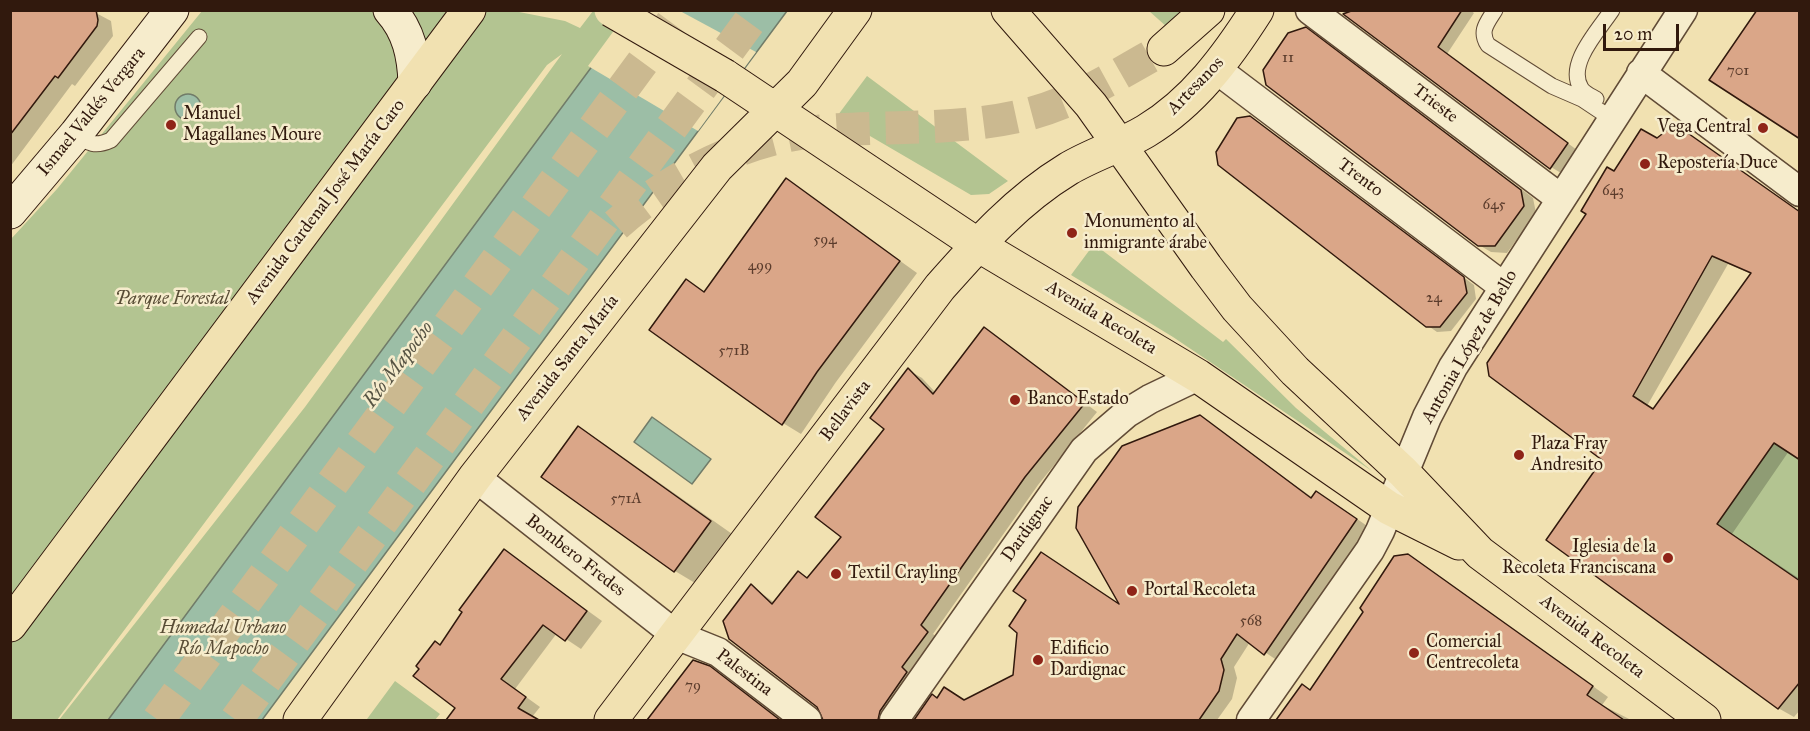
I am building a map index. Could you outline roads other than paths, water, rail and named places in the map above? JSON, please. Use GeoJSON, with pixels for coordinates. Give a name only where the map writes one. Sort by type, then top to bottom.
{"type":"FeatureCollection","features":[{"type":"Feature","properties":{"kind":"main road","name":"Ismael Valdés Vergara"},"geometry":{"type":"LineString","coordinates":[[10,212],[76,134],[172,10]]}},
{"type":"Feature","properties":{"kind":"main road"},"geometry":{"type":"LineString","coordinates":[[390,10],[402,24],[414,58],[415,83]]}},
{"type":"Feature","properties":{"kind":"main road","name":"Avenida Recoleta"},"geometry":{"type":"LineString","coordinates":[[611,10],[725,76],[978,244],[1198,376],[1389,508],[1480,553]]}},
{"type":"Feature","properties":{"kind":"main road","name":"Avenida Santa María"},"geometry":{"type":"LineString","coordinates":[[300,720],[475,477],[717,167],[802,83],[855,10]]}},
{"type":"Feature","properties":{"kind":"main road","name":"Avenida Recoleta"},"geometry":{"type":"LineString","coordinates":[[1008,10],[1060,67],[1120,145],[1237,308],[1327,404],[1403,472],[1480,553],[1704,720]]}},
{"type":"Feature","properties":{"kind":"main road"},"geometry":{"type":"LineString","coordinates":[[1164,49],[1208,10]]}},
{"type":"Feature","properties":{"kind":"main road","name":"Artesanos"},"geometry":{"type":"LineString","coordinates":[[1120,145],[1172,113],[1216,69],[1257,10]]}},
{"type":"Feature","properties":{"kind":"main road","name":"Avenida Cardenal José María Caro"},"geometry":{"type":"LineString","coordinates":[[10,625],[464,15]]}},
{"type":"Feature","properties":{"kind":"main road","name":"Bellavista"},"geometry":{"type":"LineString","coordinates":[[611,720],[940,287],[978,244],[1001,220],[1068,169],[1120,145]]}},
{"type":"Feature","properties":{"kind":"street","name":"Trieste"},"geometry":{"type":"LineString","coordinates":[[1310,10],[1560,198]]}},
{"type":"Feature","properties":{"kind":"street","name":"Antonia López de Bello"},"geometry":{"type":"LineString","coordinates":[[1251,720],[1370,550],[1427,417],[1453,368],[1560,198],[1683,10]]}},
{"type":"Feature","properties":{"kind":"street","name":"Trento"},"geometry":{"type":"LineString","coordinates":[[1216,69],[1504,287]]}},
{"type":"Feature","properties":{"kind":"street"},"geometry":{"type":"LineString","coordinates":[[1641,73],[1800,192]]}},
{"type":"Feature","properties":{"kind":"street","name":"Dardignac"},"geometry":{"type":"LineString","coordinates":[[894,720],[1084,450],[1127,413],[1198,376]]}},
{"type":"Feature","properties":{"kind":"street","name":"Bombero Fredes"},"geometry":{"type":"LineString","coordinates":[[475,477],[676,635]]}},
{"type":"Feature","properties":{"kind":"street","name":"Palestina"},"geometry":{"type":"LineString","coordinates":[[676,635],[718,652],[807,720]]}},
{"type":"Feature","properties":{"kind":"lane"},"geometry":{"type":"LineString","coordinates":[[1495,10],[1483,29],[1483,37],[1488,45],[1552,86],[1614,115]]}},
{"type":"Feature","properties":{"kind":"lane"},"geometry":{"type":"LineString","coordinates":[[1564,90],[1576,76],[1579,62],[1612,10]]}},
{"type":"Feature","properties":{"kind":"lane"},"geometry":{"type":"LineString","coordinates":[[76,134],[86,143],[101,145],[111,140],[199,37]]}},
{"type":"Feature","properties":{"kind":"lane"},"geometry":{"type":"LineString","coordinates":[[1576,76],[1581,90],[1614,115]]}},
{"type":"Feature","properties":{"kind":"water","name":"Humedal Urbano Río Mapocho"},"geometry":{"type":"Polygon","coordinates":[[[633,11],[787,11],[262,720],[108,720],[633,11]]]}},
{"type":"Feature","properties":{"kind":"water"},"geometry":{"type":"Polygon","coordinates":[[[188,94],[198,97],[201,107],[198,117],[188,120],[178,117],[175,107],[178,97],[188,94]]]}},
{"type":"Feature","properties":{"kind":"water"},"geometry":{"type":"Polygon","coordinates":[[[652,417],[711,459],[692,484],[634,442],[652,417]]]}},
{"type":"Feature","properties":{"kind":"tunnel"},"geometry":{"type":"LineString","coordinates":[[158,720],[681,10]]}},
{"type":"Feature","properties":{"kind":"tunnel"},"geometry":{"type":"LineString","coordinates":[[236,720],[758,10]]}},
{"type":"Feature","properties":{"kind":"tunnel"},"geometry":{"type":"LineString","coordinates":[[616,225],[639,206],[690,173],[745,148],[804,133],[951,126],[1020,116],[1076,97],[1164,49]]}},
{"type":"Feature","properties":{"kind":"place","name":"Manuel Magallanes Moure"},"geometry":{"type":"Point","coordinates":[171,125]}},
{"type":"Feature","properties":{"kind":"place","name":"Vega Central"},"geometry":{"type":"Point","coordinates":[1763,128]}},
{"type":"Feature","properties":{"kind":"place","name":"Repostería Duce"},"geometry":{"type":"Point","coordinates":[1645,164]}},
{"type":"Feature","properties":{"kind":"place","name":"Monumento al inmigrante árabe"},"geometry":{"type":"Point","coordinates":[1072,233]}},
{"type":"Feature","properties":{"kind":"place","name":"Banco Estado"},"geometry":{"type":"Point","coordinates":[1015,400]}},
{"type":"Feature","properties":{"kind":"place","name":"Plaza Fray Andresito"},"geometry":{"type":"Point","coordinates":[1519,455]}},
{"type":"Feature","properties":{"kind":"place","name":"Iglesia de la Recoleta Franciscana"},"geometry":{"type":"Point","coordinates":[1668,558]}},
{"type":"Feature","properties":{"kind":"place","name":"Textil Crayling"},"geometry":{"type":"Point","coordinates":[836,574]}},
{"type":"Feature","properties":{"kind":"place","name":"Portal Recoleta"},"geometry":{"type":"Point","coordinates":[1132,591]}},
{"type":"Feature","properties":{"kind":"place","name":"Comercial Centrecoleta"},"geometry":{"type":"Point","coordinates":[1414,653]}},
{"type":"Feature","properties":{"kind":"place","name":"Edificio Dardignac"},"geometry":{"type":"Point","coordinates":[1038,660]}},
{"type":"Feature","properties":{"kind":"park label","name":"Parque Forestal"},"geometry":{"type":"Point","coordinates":[172,300]}},
{"type":"Feature","properties":{"kind":"water label","name":"Río Mapocho"},"geometry":{"type":"Point","coordinates":[399,365]}}]}
